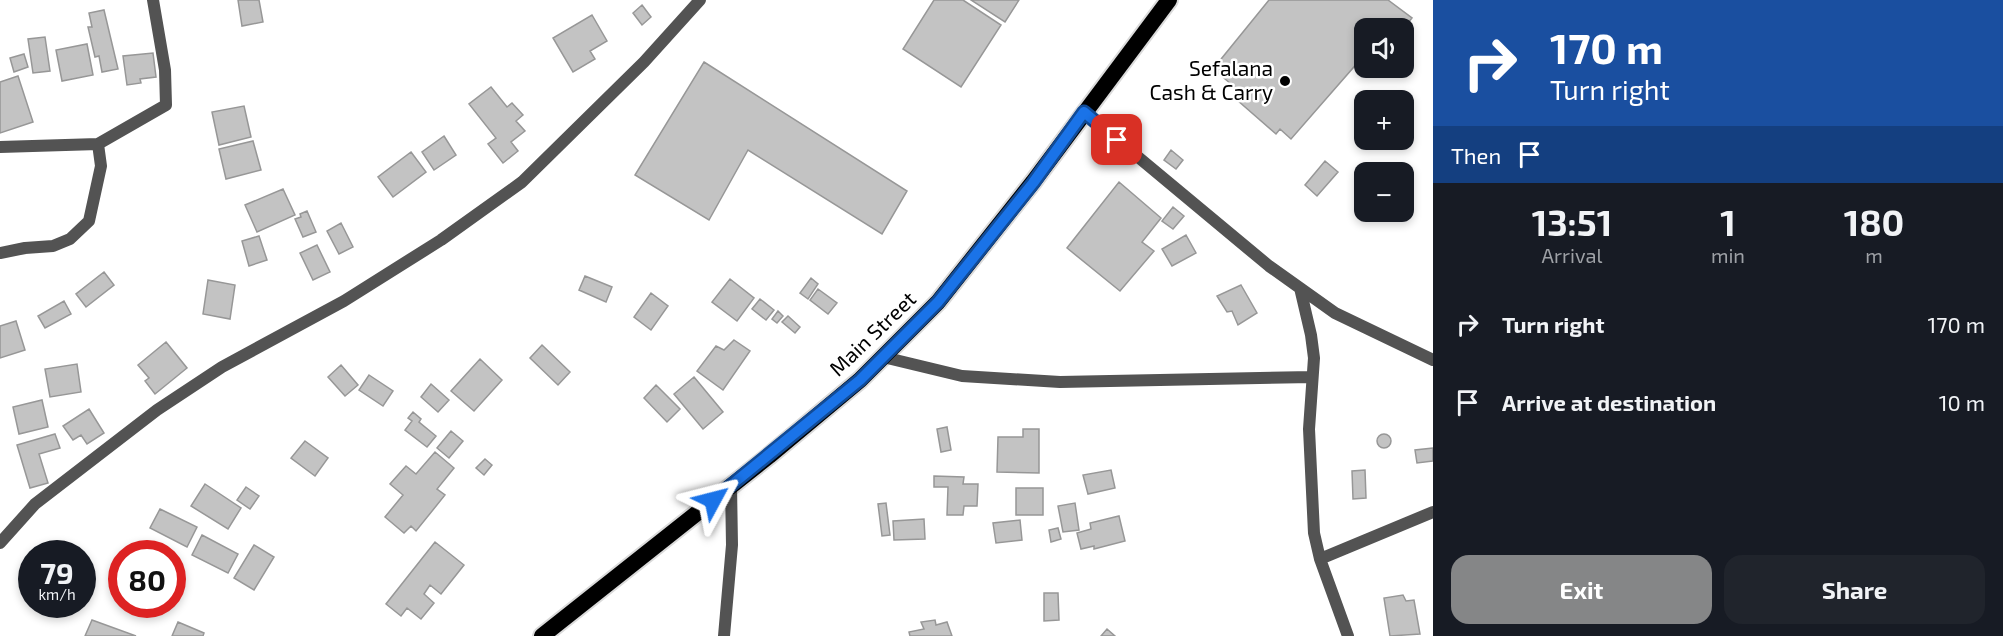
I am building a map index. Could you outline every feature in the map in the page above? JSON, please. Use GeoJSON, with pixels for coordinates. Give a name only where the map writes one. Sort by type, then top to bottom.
{"type":"FeatureCollection","features":[{"type":"Feature","properties":{"kind":"highway","name":"Main Street"},"geometry":{"type":"LineString","coordinates":[[542,636],[860,380],[938,302],[1033,183],[1169,0]]}},
{"type":"Feature","properties":{"kind":"street"},"geometry":{"type":"LineString","coordinates":[[0,147],[98,144],[166,105],[165,70],[153,0]]}},
{"type":"Feature","properties":{"kind":"street"},"geometry":{"type":"LineString","coordinates":[[0,543],[35,504],[157,410],[222,367],[344,301],[441,240],[522,182],[644,62],[700,0]]}},
{"type":"Feature","properties":{"kind":"street"},"geometry":{"type":"LineString","coordinates":[[1084,112],[1269,266],[1335,313],[1433,360]]}},
{"type":"Feature","properties":{"kind":"street"},"geometry":{"type":"LineString","coordinates":[[0,253],[53,246],[70,239],[89,221],[100,166],[98,144]]}},
{"type":"Feature","properties":{"kind":"street"},"geometry":{"type":"LineString","coordinates":[[1300,288],[1314,358],[1309,429],[1312,505],[1320,559],[1348,636]]}},
{"type":"Feature","properties":{"kind":"street"},"geometry":{"type":"LineString","coordinates":[[883,357],[962,376],[1060,382],[1312,377]]}},
{"type":"Feature","properties":{"kind":"street"},"geometry":{"type":"LineString","coordinates":[[724,636],[732,545],[731,486]]}},
{"type":"Feature","properties":{"kind":"street"},"geometry":{"type":"LineString","coordinates":[[1320,559],[1433,512]]}},
{"type":"Feature","properties":{"kind":"building"},"geometry":{"type":"Polygon","coordinates":[[[238,0],[259,0],[263,22],[242,26],[238,0]]]}},
{"type":"Feature","properties":{"kind":"building"},"geometry":{"type":"Polygon","coordinates":[[[934,0],[963,0],[1001,25],[961,87],[903,49],[934,0]]]}},
{"type":"Feature","properties":{"kind":"building"},"geometry":{"type":"Polygon","coordinates":[[[971,0],[1019,0],[1005,22],[971,0]]]}},
{"type":"Feature","properties":{"kind":"building","name":"Sefalana Cash & Carry"},"geometry":{"type":"Polygon","coordinates":[[[1269,0],[1388,0],[1412,18],[1354,18],[1354,67],[1291,139],[1280,129],[1276,134],[1237,100],[1243,94],[1213,69],[1269,0]]]}},
{"type":"Feature","properties":{"kind":"building"},"geometry":{"type":"Polygon","coordinates":[[[642,5],[651,17],[642,25],[633,13],[642,5]]]}},
{"type":"Feature","properties":{"kind":"building"},"geometry":{"type":"Polygon","coordinates":[[[104,10],[118,69],[102,72],[99,56],[95,57],[88,27],[92,27],[89,13],[104,10]]]}},
{"type":"Feature","properties":{"kind":"building"},"geometry":{"type":"Polygon","coordinates":[[[592,15],[607,41],[590,51],[595,59],[573,72],[553,38],[592,15]]]}},
{"type":"Feature","properties":{"kind":"building"},"geometry":{"type":"Polygon","coordinates":[[[45,37],[50,71],[33,73],[28,39],[45,37]]]}},
{"type":"Feature","properties":{"kind":"building"},"geometry":{"type":"Polygon","coordinates":[[[87,44],[93,75],[62,81],[56,50],[87,44]]]}},
{"type":"Feature","properties":{"kind":"building"},"geometry":{"type":"Polygon","coordinates":[[[153,53],[156,77],[140,79],[141,83],[127,85],[123,56],[153,53]]]}},
{"type":"Feature","properties":{"kind":"building"},"geometry":{"type":"Polygon","coordinates":[[[24,54],[28,67],[14,72],[10,58],[24,54]]]}},
{"type":"Feature","properties":{"kind":"building"},"geometry":{"type":"Polygon","coordinates":[[[704,62],[907,191],[882,234],[748,150],[709,220],[635,175],[704,62]]]}},
{"type":"Feature","properties":{"kind":"building"},"geometry":{"type":"Polygon","coordinates":[[[18,76],[33,122],[0,133],[0,82],[18,76]]]}},
{"type":"Feature","properties":{"kind":"building"},"geometry":{"type":"Polygon","coordinates":[[[491,87],[507,107],[512,103],[523,115],[516,121],[525,131],[511,142],[518,151],[503,163],[488,144],[496,138],[469,104],[491,87]]]}},
{"type":"Feature","properties":{"kind":"building"},"geometry":{"type":"Polygon","coordinates":[[[244,106],[251,137],[219,145],[212,112],[244,106]]]}},
{"type":"Feature","properties":{"kind":"building"},"geometry":{"type":"Polygon","coordinates":[[[444,136],[456,155],[434,170],[422,152],[444,136]]]}},
{"type":"Feature","properties":{"kind":"building"},"geometry":{"type":"Polygon","coordinates":[[[253,141],[261,170],[226,179],[219,149],[253,141]]]}},
{"type":"Feature","properties":{"kind":"building"},"geometry":{"type":"Polygon","coordinates":[[[1171,150],[1183,160],[1176,169],[1164,160],[1171,150]]]}},
{"type":"Feature","properties":{"kind":"building"},"geometry":{"type":"Polygon","coordinates":[[[411,152],[426,172],[393,197],[378,177],[411,152]]]}},
{"type":"Feature","properties":{"kind":"building"},"geometry":{"type":"Polygon","coordinates":[[[1325,161],[1338,172],[1317,196],[1305,185],[1325,161]]]}},
{"type":"Feature","properties":{"kind":"building"},"geometry":{"type":"Polygon","coordinates":[[[1119,182],[1161,218],[1142,242],[1154,251],[1120,291],[1067,248],[1119,182]]]}},
{"type":"Feature","properties":{"kind":"building"},"geometry":{"type":"Polygon","coordinates":[[[283,189],[295,215],[257,232],[245,205],[283,189]]]}},
{"type":"Feature","properties":{"kind":"building"},"geometry":{"type":"Polygon","coordinates":[[[1173,207],[1184,216],[1173,229],[1162,221],[1173,207]]]}},
{"type":"Feature","properties":{"kind":"building"},"geometry":{"type":"Polygon","coordinates":[[[307,211],[316,232],[303,237],[295,219],[307,211]]]}},
{"type":"Feature","properties":{"kind":"building"},"geometry":{"type":"Polygon","coordinates":[[[341,223],[353,247],[339,254],[327,231],[341,223]]]}},
{"type":"Feature","properties":{"kind":"building"},"geometry":{"type":"Polygon","coordinates":[[[1186,235],[1196,253],[1172,266],[1162,249],[1186,235]]]}},
{"type":"Feature","properties":{"kind":"building"},"geometry":{"type":"Polygon","coordinates":[[[259,236],[267,260],[249,266],[242,241],[259,236]]]}},
{"type":"Feature","properties":{"kind":"building"},"geometry":{"type":"Polygon","coordinates":[[[317,245],[330,272],[313,280],[300,253],[317,245]]]}},
{"type":"Feature","properties":{"kind":"building"},"geometry":{"type":"Polygon","coordinates":[[[104,272],[114,285],[86,307],[76,294],[104,272]]]}},
{"type":"Feature","properties":{"kind":"building"},"geometry":{"type":"Polygon","coordinates":[[[585,276],[612,287],[606,302],[579,290],[585,276]]]}},
{"type":"Feature","properties":{"kind":"building"},"geometry":{"type":"Polygon","coordinates":[[[811,278],[818,284],[808,299],[800,293],[811,278]]]}},
{"type":"Feature","properties":{"kind":"building"},"geometry":{"type":"Polygon","coordinates":[[[730,279],[754,298],[737,321],[712,302],[730,279]]]}},
{"type":"Feature","properties":{"kind":"building"},"geometry":{"type":"Polygon","coordinates":[[[208,280],[235,285],[230,319],[203,314],[208,280]]]}},
{"type":"Feature","properties":{"kind":"building"},"geometry":{"type":"Polygon","coordinates":[[[1241,285],[1257,313],[1238,325],[1232,311],[1227,312],[1217,296],[1241,285]]]}},
{"type":"Feature","properties":{"kind":"building"},"geometry":{"type":"Polygon","coordinates":[[[818,289],[837,303],[828,314],[810,300],[818,289]]]}},
{"type":"Feature","properties":{"kind":"building"},"geometry":{"type":"Polygon","coordinates":[[[651,293],[668,306],[651,330],[634,317],[651,293]]]}},
{"type":"Feature","properties":{"kind":"building"},"geometry":{"type":"Polygon","coordinates":[[[760,299],[774,310],[766,320],[752,309],[760,299]]]}},
{"type":"Feature","properties":{"kind":"building"},"geometry":{"type":"Polygon","coordinates":[[[64,301],[71,314],[45,328],[38,316],[64,301]]]}},
{"type":"Feature","properties":{"kind":"building"},"geometry":{"type":"Polygon","coordinates":[[[778,311],[783,316],[777,323],[772,319],[778,311]]]}},
{"type":"Feature","properties":{"kind":"building"},"geometry":{"type":"Polygon","coordinates":[[[788,316],[800,327],[795,333],[782,322],[788,316]]]}},
{"type":"Feature","properties":{"kind":"building"},"geometry":{"type":"Polygon","coordinates":[[[16,321],[25,350],[0,358],[0,326],[16,321]]]}},
{"type":"Feature","properties":{"kind":"building"},"geometry":{"type":"Polygon","coordinates":[[[734,340],[750,351],[723,390],[697,371],[716,346],[724,350],[734,340]]]}},
{"type":"Feature","properties":{"kind":"building"},"geometry":{"type":"Polygon","coordinates":[[[166,342],[187,368],[155,394],[145,381],[149,378],[138,365],[166,342]]]}},
{"type":"Feature","properties":{"kind":"building"},"geometry":{"type":"Polygon","coordinates":[[[542,345],[570,372],[558,385],[530,358],[542,345]]]}},
{"type":"Feature","properties":{"kind":"building"},"geometry":{"type":"Polygon","coordinates":[[[480,359],[502,380],[474,411],[451,391],[480,359]]]}},
{"type":"Feature","properties":{"kind":"building"},"geometry":{"type":"Polygon","coordinates":[[[77,364],[81,392],[50,397],[45,369],[77,364]]]}},
{"type":"Feature","properties":{"kind":"building"},"geometry":{"type":"Polygon","coordinates":[[[341,365],[358,385],[345,396],[328,377],[341,365]]]}},
{"type":"Feature","properties":{"kind":"building"},"geometry":{"type":"Polygon","coordinates":[[[369,375],[393,391],[383,406],[359,390],[369,375]]]}},
{"type":"Feature","properties":{"kind":"building"},"geometry":{"type":"Polygon","coordinates":[[[694,377],[723,412],[703,429],[674,394],[694,377]]]}},
{"type":"Feature","properties":{"kind":"building"},"geometry":{"type":"Polygon","coordinates":[[[431,384],[449,400],[438,412],[421,397],[431,384]]]}},
{"type":"Feature","properties":{"kind":"building"},"geometry":{"type":"Polygon","coordinates":[[[656,385],[680,409],[667,422],[644,398],[656,385]]]}},
{"type":"Feature","properties":{"kind":"building"},"geometry":{"type":"Polygon","coordinates":[[[42,400],[48,427],[19,434],[13,407],[42,400]]]}},
{"type":"Feature","properties":{"kind":"building"},"geometry":{"type":"Polygon","coordinates":[[[89,409],[104,433],[87,444],[81,435],[73,440],[63,426],[89,409]]]}},
{"type":"Feature","properties":{"kind":"building"},"geometry":{"type":"Polygon","coordinates":[[[413,412],[421,419],[419,422],[436,436],[427,447],[405,430],[412,421],[408,418],[413,412]]]}},
{"type":"Feature","properties":{"kind":"building"},"geometry":{"type":"Polygon","coordinates":[[[947,427],[951,450],[941,452],[937,429],[947,427]]]}},
{"type":"Feature","properties":{"kind":"building"},"geometry":{"type":"Polygon","coordinates":[[[1023,429],[1039,429],[1039,473],[997,472],[998,437],[1023,437],[1023,429]]]}},
{"type":"Feature","properties":{"kind":"building"},"geometry":{"type":"Polygon","coordinates":[[[451,431],[463,441],[449,458],[437,448],[451,431]]]}},
{"type":"Feature","properties":{"kind":"building"},"geometry":{"type":"Polygon","coordinates":[[[55,434],[60,448],[39,454],[48,483],[30,488],[17,445],[55,434]]]}},
{"type":"Feature","properties":{"kind":"building"},"geometry":{"type":"Polygon","coordinates":[[[1384,434],[1389,436],[1391,441],[1389,446],[1384,448],[1379,446],[1377,441],[1379,436],[1384,434]]]}},
{"type":"Feature","properties":{"kind":"building"},"geometry":{"type":"Polygon","coordinates":[[[305,441],[328,458],[315,476],[291,458],[305,441]]]}},
{"type":"Feature","properties":{"kind":"building"},"geometry":{"type":"Polygon","coordinates":[[[1433,448],[1433,461],[1417,463],[1415,450],[1433,448]]]}},
{"type":"Feature","properties":{"kind":"building"},"geometry":{"type":"Polygon","coordinates":[[[435,452],[454,468],[437,489],[445,495],[416,531],[411,526],[404,533],[385,517],[403,495],[390,484],[406,466],[416,474],[435,452]]]}},
{"type":"Feature","properties":{"kind":"building"},"geometry":{"type":"Polygon","coordinates":[[[485,459],[492,465],[484,475],[476,468],[485,459]]]}},
{"type":"Feature","properties":{"kind":"building"},"geometry":{"type":"Polygon","coordinates":[[[1111,470],[1115,488],[1088,494],[1083,475],[1111,470]]]}},
{"type":"Feature","properties":{"kind":"building"},"geometry":{"type":"Polygon","coordinates":[[[1365,470],[1366,498],[1353,499],[1352,471],[1365,470]]]}},
{"type":"Feature","properties":{"kind":"building"},"geometry":{"type":"Polygon","coordinates":[[[934,476],[964,477],[963,484],[978,484],[977,506],[964,506],[963,515],[947,515],[948,487],[934,487],[934,476]]]}},
{"type":"Feature","properties":{"kind":"building"},"geometry":{"type":"Polygon","coordinates":[[[205,484],[241,508],[228,529],[191,506],[205,484]]]}},
{"type":"Feature","properties":{"kind":"building"},"geometry":{"type":"Polygon","coordinates":[[[246,487],[259,496],[250,509],[237,500],[246,487]]]}},
{"type":"Feature","properties":{"kind":"building"},"geometry":{"type":"Polygon","coordinates":[[[1016,488],[1043,488],[1043,515],[1016,515],[1016,488]]]}},
{"type":"Feature","properties":{"kind":"building"},"geometry":{"type":"Polygon","coordinates":[[[886,503],[890,535],[882,536],[878,504],[886,503]]]}},
{"type":"Feature","properties":{"kind":"building"},"geometry":{"type":"Polygon","coordinates":[[[1075,503],[1079,530],[1063,532],[1058,506],[1075,503]]]}},
{"type":"Feature","properties":{"kind":"building"},"geometry":{"type":"Polygon","coordinates":[[[160,509],[197,527],[187,547],[186,540],[173,540],[150,528],[160,509]]]}},
{"type":"Feature","properties":{"kind":"building"},"geometry":{"type":"Polygon","coordinates":[[[1119,516],[1125,541],[1094,549],[1094,546],[1081,549],[1077,533],[1091,529],[1090,523],[1119,516]]]}},
{"type":"Feature","properties":{"kind":"building"},"geometry":{"type":"Polygon","coordinates":[[[924,519],[925,539],[894,540],[893,521],[924,519]]]}},
{"type":"Feature","properties":{"kind":"building"},"geometry":{"type":"Polygon","coordinates":[[[1020,520],[1022,540],[996,543],[993,523],[1020,520]]]}},
{"type":"Feature","properties":{"kind":"building"},"geometry":{"type":"Polygon","coordinates":[[[1058,528],[1061,539],[1051,542],[1049,530],[1058,528]]]}},
{"type":"Feature","properties":{"kind":"building"},"geometry":{"type":"Polygon","coordinates":[[[202,535],[238,554],[228,573],[192,555],[202,535]]]}},
{"type":"Feature","properties":{"kind":"building"},"geometry":{"type":"Polygon","coordinates":[[[435,542],[464,565],[441,594],[430,585],[424,594],[434,603],[421,619],[407,608],[401,616],[386,604],[435,542]]]}},
{"type":"Feature","properties":{"kind":"building"},"geometry":{"type":"Polygon","coordinates":[[[254,545],[274,557],[254,590],[234,578],[254,545]]]}},
{"type":"Feature","properties":{"kind":"building"},"geometry":{"type":"Polygon","coordinates":[[[1044,593],[1058,593],[1059,620],[1044,621],[1044,593]]]}},
{"type":"Feature","properties":{"kind":"building"},"geometry":{"type":"Polygon","coordinates":[[[1403,595],[1406,601],[1414,600],[1420,634],[1390,636],[1384,598],[1403,595]]]}},
{"type":"Feature","properties":{"kind":"building"},"geometry":{"type":"Polygon","coordinates":[[[92,620],[136,636],[85,636],[92,620]]]}},
{"type":"Feature","properties":{"kind":"building"},"geometry":{"type":"Polygon","coordinates":[[[935,620],[936,625],[947,622],[952,636],[910,636],[909,632],[924,629],[921,622],[935,620]]]}},
{"type":"Feature","properties":{"kind":"building"},"geometry":{"type":"Polygon","coordinates":[[[178,622],[204,633],[203,636],[172,636],[178,622]]]}},
{"type":"Feature","properties":{"kind":"building"},"geometry":{"type":"Polygon","coordinates":[[[1107,629],[1115,636],[1101,636],[1107,629]]]}},
{"type":"Feature","properties":{"kind":"place","name":"Sefalana Cash & Carry"},"geometry":{"type":"Point","coordinates":[1285,81]}},
{"type":"Feature","properties":{"kind":"route"},"geometry":{"type":"LineString","coordinates":[[713,500],[860,380],[938,302],[1033,183],[1084,112],[1117,140]]}}]}
